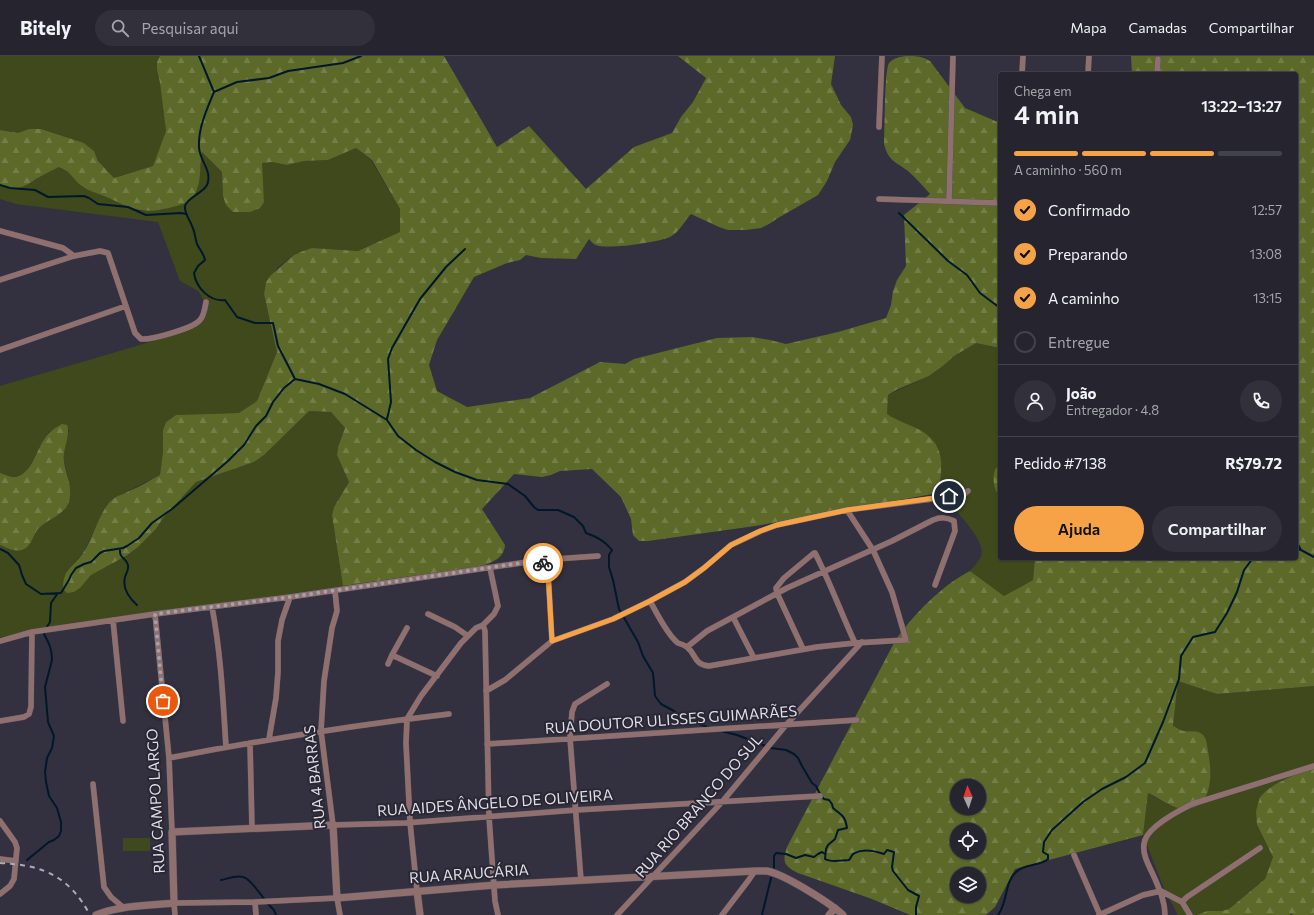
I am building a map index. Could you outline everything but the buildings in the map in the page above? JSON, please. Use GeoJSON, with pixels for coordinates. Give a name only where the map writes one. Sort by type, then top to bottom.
{"type":"FeatureCollection","features":[{"type":"Feature","properties":{"kind":"street"},"geometry":{"type":"LineString","coordinates":[[879,127],[882,56]]}},
{"type":"Feature","properties":{"kind":"street"},"geometry":{"type":"LineString","coordinates":[[949,201],[953,56]]}},
{"type":"Feature","properties":{"kind":"street"},"geometry":{"type":"LineString","coordinates":[[1022,72],[1023,56]]}},
{"type":"Feature","properties":{"kind":"street"},"geometry":{"type":"LineString","coordinates":[[1088,72],[1089,56]]}},
{"type":"Feature","properties":{"kind":"street"},"geometry":{"type":"LineString","coordinates":[[1157,72],[1158,58]]}},
{"type":"Feature","properties":{"kind":"street"},"geometry":{"type":"LineString","coordinates":[[879,199],[998,203]]}},
{"type":"Feature","properties":{"kind":"street"},"geometry":{"type":"LineString","coordinates":[[0,230],[63,248],[74,256]]}},
{"type":"Feature","properties":{"kind":"street"},"geometry":{"type":"LineString","coordinates":[[0,280],[74,256],[100,251],[108,253],[135,333],[141,339],[149,340],[194,325],[201,320],[206,302]]}},
{"type":"Feature","properties":{"kind":"street"},"geometry":{"type":"LineString","coordinates":[[0,350],[126,306]]}},
{"type":"Feature","properties":{"kind":"street"},"geometry":{"type":"LineString","coordinates":[[486,691],[505,680],[552,641],[613,619],[650,601],[692,577],[731,545],[760,531],[777,525],[847,510],[963,494],[968,490]]}},
{"type":"Feature","properties":{"kind":"street"},"geometry":{"type":"LineString","coordinates":[[650,601],[659,618],[678,642],[686,647],[702,665],[709,666],[804,649],[855,642],[906,640],[892,592],[873,550],[847,510]]}},
{"type":"Feature","properties":{"kind":"street"},"geometry":{"type":"LineString","coordinates":[[686,647],[707,631],[777,593],[873,550],[933,520],[948,518],[954,521],[955,531],[935,585]]}},
{"type":"Feature","properties":{"kind":"street"},"geometry":{"type":"LineString","coordinates":[[804,649],[776,588],[784,578],[812,554],[816,553],[836,602],[855,642]]}},
{"type":"Feature","properties":{"kind":"street"},"geometry":{"type":"LineString","coordinates":[[0,641],[32,632],[155,614],[335,591],[541,560],[598,556]]}},
{"type":"Feature","properties":{"kind":"street"},"geometry":{"type":"LineString","coordinates":[[541,560],[548,571],[552,641]]}},
{"type":"Feature","properties":{"kind":"street"},"geometry":{"type":"LineString","coordinates":[[420,915],[410,822],[406,743],[407,719],[421,696],[461,644],[476,628],[483,625],[494,614],[498,606],[490,568]]}},
{"type":"Feature","properties":{"kind":"street","name":"RUA 4 BARRAS"},"geometry":{"type":"LineString","coordinates":[[335,591],[337,611],[332,628],[324,681],[321,731],[333,825],[337,898],[340,915]]}},
{"type":"Feature","properties":{"kind":"street"},"geometry":{"type":"LineString","coordinates":[[269,739],[276,698],[278,642],[282,620],[290,597]]}},
{"type":"Feature","properties":{"kind":"street"},"geometry":{"type":"LineString","coordinates":[[212,607],[218,638],[226,747]]}},
{"type":"Feature","properties":{"kind":"street","name":"RUA CAMPO LARGO"},"geometry":{"type":"LineString","coordinates":[[155,614],[169,758],[175,915]]}},
{"type":"Feature","properties":{"kind":"street"},"geometry":{"type":"LineString","coordinates":[[428,614],[455,627],[468,636]]}},
{"type":"Feature","properties":{"kind":"street"},"geometry":{"type":"LineString","coordinates":[[733,617],[754,658]]}},
{"type":"Feature","properties":{"kind":"street"},"geometry":{"type":"LineString","coordinates":[[113,620],[123,721]]}},
{"type":"Feature","properties":{"kind":"street"},"geometry":{"type":"LineString","coordinates":[[483,625],[485,631],[489,817],[495,901],[498,915]]}},
{"type":"Feature","properties":{"kind":"street"},"geometry":{"type":"LineString","coordinates":[[388,664],[407,628]]}},
{"type":"Feature","properties":{"kind":"street"},"geometry":{"type":"LineString","coordinates":[[0,721],[24,717],[29,714],[31,707],[32,632]]}},
{"type":"Feature","properties":{"kind":"street","name":"RUA RIO BRANCO DO SUL"},"geometry":{"type":"LineString","coordinates":[[618,915],[722,802],[786,725],[862,642]]}},
{"type":"Feature","properties":{"kind":"street"},"geometry":{"type":"LineString","coordinates":[[392,655],[437,676]]}},
{"type":"Feature","properties":{"kind":"street"},"geometry":{"type":"LineString","coordinates":[[581,880],[570,738],[572,712],[576,704],[607,684]]}},
{"type":"Feature","properties":{"kind":"street"},"geometry":{"type":"LineString","coordinates":[[169,758],[269,739],[449,714]]}},
{"type":"Feature","properties":{"kind":"street","name":"RUA DOUTOR ULISSES GUIMARÃES"},"geometry":{"type":"LineString","coordinates":[[487,744],[857,720]]}},
{"type":"Feature","properties":{"kind":"street"},"geometry":{"type":"LineString","coordinates":[[250,743],[252,828]]}},
{"type":"Feature","properties":{"kind":"street"},"geometry":{"type":"LineString","coordinates":[[1165,915],[1161,891],[1144,855],[1143,845],[1145,838],[1152,830],[1175,812],[1203,800],[1314,766]]}},
{"type":"Feature","properties":{"kind":"street"},"geometry":{"type":"LineString","coordinates":[[93,784],[104,887],[111,897],[124,908]]}},
{"type":"Feature","properties":{"kind":"street","name":"RUA AIDES ÂNGELO DE OLIVEIRA"},"geometry":{"type":"LineString","coordinates":[[172,832],[410,822],[576,810],[820,796]]}},
{"type":"Feature","properties":{"kind":"street"},"geometry":{"type":"LineString","coordinates":[[0,821],[15,842],[17,848],[14,879],[10,886],[0,894]]}},
{"type":"Feature","properties":{"kind":"street"},"geometry":{"type":"LineString","coordinates":[[1182,902],[1187,897],[1260,848]]}},
{"type":"Feature","properties":{"kind":"street"},"geometry":{"type":"LineString","coordinates":[[1074,855],[1100,915],[1143,895],[1161,891],[1182,902],[1190,915]]}},
{"type":"Feature","properties":{"kind":"street"},"geometry":{"type":"LineString","coordinates":[[0,859],[16,861]]}},
{"type":"Feature","properties":{"kind":"street"},"geometry":{"type":"LineString","coordinates":[[722,915],[754,871]]}},
{"type":"Feature","properties":{"kind":"street","name":"RUA ARAUCÁRIA"},"geometry":{"type":"LineString","coordinates":[[96,915],[124,908],[174,904],[337,898],[495,885],[654,875],[768,871],[795,883],[835,908],[843,915]]}},
{"type":"Feature","properties":{"kind":"street"},"geometry":{"type":"LineString","coordinates":[[255,902],[256,915]]}},
{"type":"Feature","properties":{"kind":"street"},"geometry":{"type":"LineString","coordinates":[[829,915],[835,908]]}},
{"type":"Feature","properties":{"kind":"green space"},"geometry":{"type":"Polygon","coordinates":[[[0,56],[160,56],[157,62],[157,70],[166,131],[153,166],[114,178],[98,161],[94,151],[84,143],[41,129],[29,129],[18,133],[0,130],[0,56]]]}},
{"type":"Feature","properties":{"kind":"green space"},"geometry":{"type":"Polygon","coordinates":[[[160,56],[444,56],[497,147],[529,126],[586,189],[634,147],[672,133],[681,117],[693,102],[706,78],[678,56],[835,56],[831,84],[841,105],[851,117],[853,125],[850,140],[835,162],[827,181],[818,195],[761,228],[728,230],[691,214],[677,232],[664,239],[633,245],[611,247],[596,245],[589,239],[576,259],[541,258],[526,255],[520,260],[507,263],[474,277],[437,340],[429,365],[437,391],[467,407],[530,398],[600,362],[625,364],[634,359],[717,338],[752,337],[786,344],[838,332],[886,318],[897,280],[906,266],[904,215],[930,194],[908,171],[890,158],[886,150],[884,144],[885,88],[887,68],[891,61],[901,57],[918,57],[930,61],[965,108],[998,122],[998,348],[976,343],[954,356],[929,376],[888,395],[887,414],[920,430],[928,436],[938,450],[941,457],[941,474],[938,493],[755,526],[639,541],[633,535],[631,519],[621,497],[592,469],[560,471],[542,477],[514,474],[482,509],[505,545],[503,553],[497,559],[482,566],[343,586],[332,515],[334,507],[349,482],[337,455],[338,447],[345,428],[331,412],[309,411],[264,455],[254,462],[196,482],[163,518],[156,529],[138,547],[126,556],[91,575],[81,587],[74,592],[67,593],[63,589],[63,582],[67,572],[87,547],[101,516],[109,503],[117,496],[137,488],[160,475],[163,452],[163,430],[166,422],[176,415],[239,413],[257,401],[277,352],[264,294],[266,282],[271,275],[294,255],[312,248],[358,251],[400,232],[400,209],[372,160],[356,148],[328,160],[304,161],[287,165],[272,162],[262,163],[264,202],[260,208],[250,212],[233,212],[226,205],[223,196],[222,172],[202,152],[199,184],[193,197],[185,203],[162,210],[144,211],[129,207],[90,191],[84,188],[68,172],[59,167],[19,188],[0,186],[0,130],[18,133],[29,129],[41,129],[84,143],[94,151],[98,161],[114,178],[153,166],[166,131],[157,62],[160,56]]]}},
{"type":"Feature","properties":{"kind":"green space"},"geometry":{"type":"Polygon","coordinates":[[[1131,56],[1314,56],[1314,686],[1217,694],[1178,681],[1173,726],[1183,731],[1200,733],[1205,738],[1210,769],[1209,788],[1206,796],[1194,807],[1180,809],[1148,793],[1143,835],[1015,869],[995,907],[986,915],[910,915],[872,899],[798,873],[787,866],[785,863],[785,856],[787,847],[895,641],[910,621],[938,593],[959,577],[970,571],[1004,596],[1033,580],[1035,560],[1298,560],[1298,72],[1132,72],[1131,56]]]}},
{"type":"Feature","properties":{"kind":"green space"},"geometry":{"type":"Polygon","coordinates":[[[356,148],[371,160],[400,209],[400,232],[358,251],[312,248],[294,255],[278,267],[266,282],[264,294],[277,352],[257,401],[240,413],[176,415],[166,422],[163,430],[163,452],[160,475],[112,499],[106,506],[83,553],[67,571],[81,587],[91,575],[126,556],[138,547],[156,529],[163,518],[196,482],[254,462],[264,455],[308,411],[331,412],[345,428],[338,447],[337,455],[349,482],[334,507],[332,515],[343,586],[0,637],[0,545],[10,549],[28,545],[37,530],[46,521],[62,513],[68,504],[68,477],[64,461],[64,448],[69,430],[50,431],[24,474],[13,477],[0,473],[0,386],[174,335],[201,318],[204,304],[198,291],[180,281],[158,222],[16,204],[0,199],[0,186],[19,188],[59,167],[68,172],[83,187],[138,211],[164,210],[198,188],[202,152],[222,172],[223,196],[264,202],[261,163],[272,162],[287,165],[304,161],[328,160],[356,148]]]}},
{"type":"Feature","properties":{"kind":"green space"},"geometry":{"type":"Polygon","coordinates":[[[976,343],[998,348],[998,465],[996,467],[996,493],[998,496],[998,560],[1035,560],[1033,580],[1004,596],[970,571],[980,558],[982,549],[979,541],[966,523],[938,493],[942,466],[918,430],[886,414],[888,395],[929,376],[954,356],[976,343]]]}},
{"type":"Feature","properties":{"kind":"green space"},"geometry":{"type":"Polygon","coordinates":[[[62,424],[67,425],[68,429],[64,452],[64,462],[70,488],[70,499],[66,508],[59,515],[38,529],[26,548],[15,550],[0,545],[0,473],[12,477],[19,476],[24,473],[47,436],[62,424]]]}},
{"type":"Feature","properties":{"kind":"green space"},"geometry":{"type":"Polygon","coordinates":[[[998,466],[998,494],[994,485],[994,475],[998,466]]]}},
{"type":"Feature","properties":{"kind":"green space"},"geometry":{"type":"Polygon","coordinates":[[[1178,681],[1217,694],[1314,686],[1314,765],[1267,790],[1257,826],[1273,857],[1265,879],[1229,909],[1222,912],[1207,911],[1197,915],[1178,915],[1165,891],[1143,835],[1148,793],[1169,805],[1195,731],[1183,731],[1173,726],[1178,681]]]}},
{"type":"Feature","properties":{"kind":"green space"},"geometry":{"type":"Polygon","coordinates":[[[1314,765],[1314,915],[1292,915],[1291,913],[1290,915],[1197,915],[1207,911],[1222,911],[1229,909],[1265,879],[1273,857],[1257,825],[1256,811],[1260,797],[1276,784],[1314,765]]]}},
{"type":"Feature","properties":{"kind":"green space"},"geometry":{"type":"Polygon","coordinates":[[[123,838],[150,838],[150,851],[123,851],[123,838]]]}},
{"type":"Feature","properties":{"kind":"waterway"},"geometry":{"type":"LineString","coordinates":[[199,56],[214,92],[204,119],[199,140],[200,152],[207,170],[208,180],[205,188],[186,203],[185,209],[194,230],[197,244],[205,260],[198,266],[194,273],[195,279],[201,289],[214,299],[225,300],[237,317],[255,323],[273,323],[278,346],[295,379],[319,384],[345,394],[387,420],[398,436],[435,462],[455,472],[477,480],[508,484],[525,496],[538,510],[558,510],[574,517],[583,526],[586,533],[607,544],[612,550],[609,555],[609,567],[619,609],[638,642],[643,656],[653,673],[655,696],[661,704],[674,711],[681,717],[710,728]]}},
{"type":"Feature","properties":{"kind":"waterway"},"geometry":{"type":"LineString","coordinates":[[214,92],[237,82],[269,78],[288,71],[343,63],[361,56]]}},
{"type":"Feature","properties":{"kind":"waterway"},"geometry":{"type":"LineString","coordinates":[[0,185],[10,188],[35,190],[48,197],[84,196],[98,204],[128,207],[146,215],[186,214]]}},
{"type":"Feature","properties":{"kind":"waterway"},"geometry":{"type":"LineString","coordinates":[[899,213],[948,261],[967,275],[980,293],[998,306]]}},
{"type":"Feature","properties":{"kind":"waterway"},"geometry":{"type":"LineString","coordinates":[[387,419],[391,402],[388,359],[392,348],[420,299],[446,267],[465,249]]}},
{"type":"Feature","properties":{"kind":"waterway"},"geometry":{"type":"LineString","coordinates":[[0,549],[8,553],[19,565],[26,584],[41,594],[61,593],[76,568],[91,562],[104,551],[123,548],[139,538],[152,523],[172,509],[228,461],[244,445],[256,426],[266,416],[273,402],[284,388],[295,379]]}},
{"type":"Feature","properties":{"kind":"waterway"},"geometry":{"type":"LineString","coordinates":[[1298,545],[1301,550]]}},
{"type":"Feature","properties":{"kind":"waterway"},"geometry":{"type":"LineString","coordinates":[[120,549],[121,555],[128,565],[128,570],[124,581],[125,589],[137,605]]}},
{"type":"Feature","properties":{"kind":"waterway"},"geometry":{"type":"LineString","coordinates":[[1298,549],[1314,557]]}},
{"type":"Feature","properties":{"kind":"waterway"},"geometry":{"type":"LineString","coordinates":[[998,915],[1012,876],[1024,867],[1040,863],[1048,859],[1048,855],[1043,852],[1044,842],[1052,830],[1083,802],[1102,789],[1126,777],[1145,763],[1163,722],[1179,679],[1181,656],[1193,637],[1215,632],[1227,613],[1237,592],[1244,570],[1252,560]]}},
{"type":"Feature","properties":{"kind":"waterway"},"geometry":{"type":"LineString","coordinates":[[27,860],[59,836],[61,831],[61,822],[57,808],[49,796],[45,772],[47,758],[52,748],[54,736],[48,722],[45,687],[52,656],[50,646],[44,634],[50,622],[51,603],[58,593]]}},
{"type":"Feature","properties":{"kind":"waterway"},"geometry":{"type":"LineString","coordinates":[[721,731],[737,735],[771,748],[786,750],[794,754],[798,758],[821,796],[824,799],[829,800],[833,808],[844,818],[846,824],[847,828],[838,830],[835,839],[828,845],[825,859],[834,861],[849,860],[853,854],[858,851],[866,850],[884,854],[887,850],[894,852],[892,867],[893,871],[908,890],[919,896],[916,907],[916,915]]}},
{"type":"Feature","properties":{"kind":"waterway"},"geometry":{"type":"LineString","coordinates":[[774,871],[774,856],[776,853],[786,854],[796,858],[805,855],[814,857],[822,852],[825,854]]}},
{"type":"Feature","properties":{"kind":"waterway"},"geometry":{"type":"LineString","coordinates":[[221,880],[237,876],[246,878],[252,883],[265,900]]}},
{"type":"Feature","properties":{"kind":"waterway"},"geometry":{"type":"LineString","coordinates":[[762,915],[771,878]]}},
{"type":"Feature","properties":{"kind":"waterway"},"geometry":{"type":"LineString","coordinates":[[267,903],[274,910],[276,915]]}},
{"type":"Feature","properties":{"kind":"railway"},"geometry":{"type":"LineString","coordinates":[[0,863],[29,866],[53,875],[64,882],[73,891],[90,915]]}},
{"type":"Feature","properties":{"kind":"way so far"},"geometry":{"type":"LineString","coordinates":[[163,701],[155,614],[290,597],[541,560],[543,563]]}},
{"type":"Feature","properties":{"kind":"route"},"geometry":{"type":"LineString","coordinates":[[543,563],[548,571],[552,641],[613,619],[650,601],[685,582],[731,545],[760,531],[777,525],[847,510],[949,496]]}}]}
